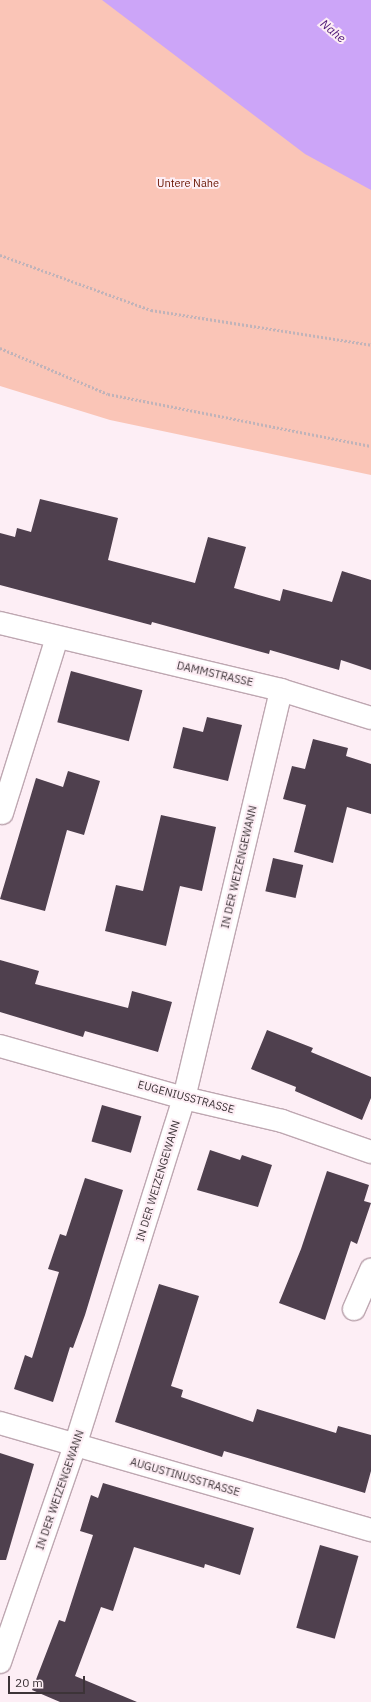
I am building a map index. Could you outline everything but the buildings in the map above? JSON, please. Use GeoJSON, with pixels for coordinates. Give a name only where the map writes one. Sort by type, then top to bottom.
{"type":"FeatureCollection","features":[{"type":"Feature","properties":{"kind":"street","name":"DAMMSTRASSE"},"geometry":{"type":"LineString","coordinates":[[0,623],[281,690],[371,718]]}},
{"type":"Feature","properties":{"kind":"street"},"geometry":{"type":"LineString","coordinates":[[2,813],[57,637]]}},
{"type":"Feature","properties":{"kind":"street","name":"IN DER WEIZENGEWANN"},"geometry":{"type":"LineString","coordinates":[[0,1662],[75,1446],[184,1098],[281,690]]}},
{"type":"Feature","properties":{"kind":"street","name":"EUGENIUSSTRASSE"},"geometry":{"type":"LineString","coordinates":[[0,1046],[184,1098],[282,1121],[371,1152]]}},
{"type":"Feature","properties":{"kind":"street"},"geometry":{"type":"LineString","coordinates":[[354,1309],[371,1270]]}},
{"type":"Feature","properties":{"kind":"street","name":"AUGUSTINUSSTRASSE"},"geometry":{"type":"LineString","coordinates":[[0,1423],[75,1446],[371,1530]]}},
{"type":"Feature","properties":{"kind":"path"},"geometry":{"type":"LineString","coordinates":[[0,255],[151,310],[371,345]]}},
{"type":"Feature","properties":{"kind":"path"},"geometry":{"type":"LineString","coordinates":[[0,348],[108,394],[371,446]]}},
{"type":"Feature","properties":{"kind":"green space","name":"Untere Nahe"},"geometry":{"type":"Polygon","coordinates":[[[0,0],[371,0],[371,475],[110,420],[0,386],[0,0]]]}},
{"type":"Feature","properties":{"kind":"water","name":"Nahe"},"geometry":{"type":"Polygon","coordinates":[[[102,0],[371,0],[371,190],[305,154],[102,0]]]}}]}
